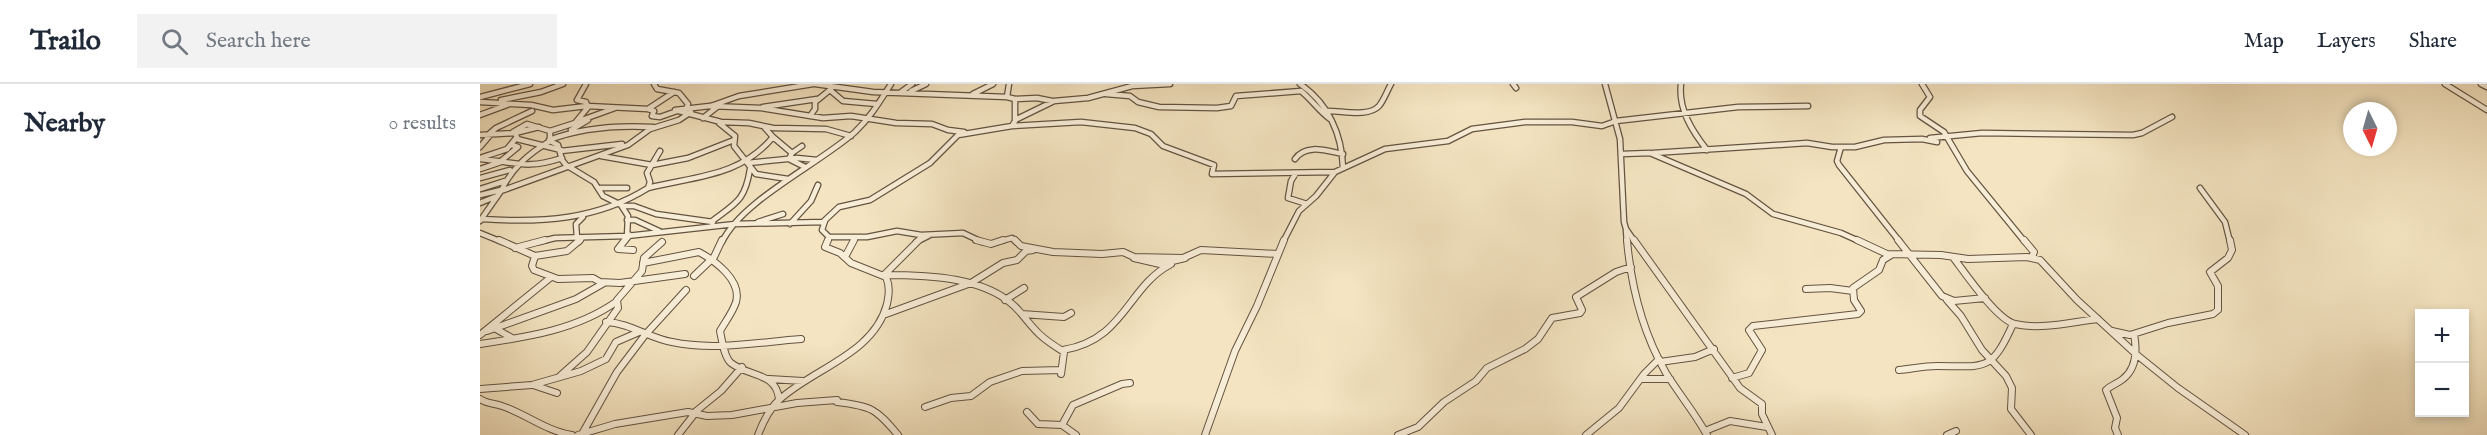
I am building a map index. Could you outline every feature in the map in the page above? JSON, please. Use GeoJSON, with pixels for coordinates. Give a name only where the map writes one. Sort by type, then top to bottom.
{"type":"FeatureCollection","features":[{"type":"Feature","properties":{"kind":"street"},"geometry":{"type":"LineString","coordinates":[[480,100],[530,84]]}},
{"type":"Feature","properties":{"kind":"street"},"geometry":{"type":"LineString","coordinates":[[480,108],[491,102],[541,92],[563,84]]}},
{"type":"Feature","properties":{"kind":"street"},"geometry":{"type":"LineString","coordinates":[[586,84],[577,100],[586,102],[588,106]]}},
{"type":"Feature","properties":{"kind":"street"},"geometry":{"type":"LineString","coordinates":[[654,84],[657,89],[674,92],[683,97],[688,104],[687,107]]}},
{"type":"Feature","properties":{"kind":"street"},"geometry":{"type":"LineString","coordinates":[[752,93],[776,84]]}},
{"type":"Feature","properties":{"kind":"street"},"geometry":{"type":"LineString","coordinates":[[710,106],[752,93],[814,84],[886,93],[1037,98],[1054,101],[1088,98],[1106,94],[1121,87],[1170,84]]}},
{"type":"Feature","properties":{"kind":"street"},"geometry":{"type":"LineString","coordinates":[[841,89],[852,84]]}},
{"type":"Feature","properties":{"kind":"street"},"geometry":{"type":"LineString","coordinates":[[798,164],[827,153],[851,136],[869,117],[891,84]]}},
{"type":"Feature","properties":{"kind":"street"},"geometry":{"type":"LineString","coordinates":[[900,93],[912,84]]}},
{"type":"Feature","properties":{"kind":"street"},"geometry":{"type":"LineString","coordinates":[[907,93],[926,84]]}},
{"type":"Feature","properties":{"kind":"street"},"geometry":{"type":"LineString","coordinates":[[972,95],[993,84]]}},
{"type":"Feature","properties":{"kind":"street"},"geometry":{"type":"LineString","coordinates":[[1007,97],[1009,84]]}},
{"type":"Feature","properties":{"kind":"street"},"geometry":{"type":"LineString","coordinates":[[1294,84],[1315,102],[1320,112],[1330,119]]}},
{"type":"Feature","properties":{"kind":"street"},"geometry":{"type":"LineString","coordinates":[[1300,84],[1317,96],[1326,111],[1343,154],[1343,168]]}},
{"type":"Feature","properties":{"kind":"street"},"geometry":{"type":"LineString","coordinates":[[1326,111],[1374,110],[1384,99],[1391,84]]}},
{"type":"Feature","properties":{"kind":"street"},"geometry":{"type":"LineString","coordinates":[[1605,84],[1616,121],[1622,154],[1623,219],[1638,305],[1660,360],[1706,433],[1721,422],[1733,420],[1767,427]]}},
{"type":"Feature","properties":{"kind":"street"},"geometry":{"type":"LineString","coordinates":[[1681,84],[1679,95],[1686,114],[1707,150]]}},
{"type":"Feature","properties":{"kind":"street"},"geometry":{"type":"LineString","coordinates":[[1922,84],[1930,97],[1920,110],[1920,116],[1926,122],[1940,128],[1967,171],[2032,249],[2035,254],[2032,258]]}},
{"type":"Feature","properties":{"kind":"street"},"geometry":{"type":"LineString","coordinates":[[2445,84],[2487,110]]}},
{"type":"Feature","properties":{"kind":"street"},"geometry":{"type":"LineString","coordinates":[[2481,84],[2487,87]]}},
{"type":"Feature","properties":{"kind":"street"},"geometry":{"type":"LineString","coordinates":[[1121,87],[1138,102],[1159,107],[1223,108],[1233,104],[1236,96],[1300,91]]}},
{"type":"Feature","properties":{"kind":"street"},"geometry":{"type":"LineString","coordinates":[[677,111],[675,110],[687,107],[710,106],[761,108],[817,99],[833,88]]}},
{"type":"Feature","properties":{"kind":"street"},"geometry":{"type":"LineString","coordinates":[[833,88],[843,101],[877,104]]}},
{"type":"Feature","properties":{"kind":"street"},"geometry":{"type":"LineString","coordinates":[[531,105],[541,92]]}},
{"type":"Feature","properties":{"kind":"street"},"geometry":{"type":"LineString","coordinates":[[648,109],[674,92]]}},
{"type":"Feature","properties":{"kind":"street"},"geometry":{"type":"LineString","coordinates":[[1106,94],[1133,97]]}},
{"type":"Feature","properties":{"kind":"street"},"geometry":{"type":"LineString","coordinates":[[810,116],[815,109],[817,99]]}},
{"type":"Feature","properties":{"kind":"street"},"geometry":{"type":"LineString","coordinates":[[1014,123],[1015,99]]}},
{"type":"Feature","properties":{"kind":"street"},"geometry":{"type":"LineString","coordinates":[[480,100],[557,110],[588,106],[648,109],[654,111],[652,116],[656,117],[677,111],[718,122],[765,128],[826,129],[851,136]]}},
{"type":"Feature","properties":{"kind":"street"},"geometry":{"type":"LineString","coordinates":[[1014,123],[1054,101]]}},
{"type":"Feature","properties":{"kind":"street"},"geometry":{"type":"LineString","coordinates":[[480,116],[514,103]]}},
{"type":"Feature","properties":{"kind":"street"},"geometry":{"type":"LineString","coordinates":[[579,121],[588,106]]}},
{"type":"Feature","properties":{"kind":"street"},"geometry":{"type":"LineString","coordinates":[[1204,435],[1235,351],[1299,211],[1335,172],[1385,149],[1440,143],[1472,129],[1525,122],[1572,122],[1602,126],[1616,121],[1738,107],[1808,106]]}},
{"type":"Feature","properties":{"kind":"street"},"geometry":{"type":"LineString","coordinates":[[481,220],[514,168],[528,153],[589,119],[616,107]]}},
{"type":"Feature","properties":{"kind":"street"},"geometry":{"type":"LineString","coordinates":[[564,134],[614,126],[655,127],[672,122],[698,107]]}},
{"type":"Feature","properties":{"kind":"street"},"geometry":{"type":"LineString","coordinates":[[703,118],[717,107]]}},
{"type":"Feature","properties":{"kind":"street"},"geometry":{"type":"LineString","coordinates":[[761,108],[810,116],[869,117],[896,123],[932,124],[966,133]]}},
{"type":"Feature","properties":{"kind":"street"},"geometry":{"type":"LineString","coordinates":[[480,147],[496,128],[532,111]]}},
{"type":"Feature","properties":{"kind":"street"},"geometry":{"type":"LineString","coordinates":[[1622,154],[1808,143],[1841,147],[1884,140],[1982,133],[2133,135],[2142,133],[2172,117]]}},
{"type":"Feature","properties":{"kind":"street"},"geometry":{"type":"LineString","coordinates":[[515,135],[539,127],[550,131],[589,119]]}},
{"type":"Feature","properties":{"kind":"street"},"geometry":{"type":"LineString","coordinates":[[718,122],[735,136],[734,146],[760,175],[788,179]]}},
{"type":"Feature","properties":{"kind":"street"},"geometry":{"type":"LineString","coordinates":[[1035,250],[1021,246],[1012,238],[991,244],[974,240],[963,233],[918,235],[897,231],[855,238],[829,237],[822,229],[825,221],[838,207],[870,200],[930,163],[954,137],[1014,123],[1050,122],[1059,125],[1077,122],[1119,125],[1151,134],[1163,146],[1214,165],[1212,174],[1335,172]]}},
{"type":"Feature","properties":{"kind":"street"},"geometry":{"type":"LineString","coordinates":[[480,203],[500,192],[634,142],[655,127]]}},
{"type":"Feature","properties":{"kind":"street"},"geometry":{"type":"LineString","coordinates":[[765,128],[792,153]]}},
{"type":"Feature","properties":{"kind":"street"},"geometry":{"type":"LineString","coordinates":[[550,131],[550,140]]}},
{"type":"Feature","properties":{"kind":"street"},"geometry":{"type":"LineString","coordinates":[[480,135],[515,135],[561,154]]}},
{"type":"Feature","properties":{"kind":"street"},"geometry":{"type":"LineString","coordinates":[[512,145],[515,135]]}},
{"type":"Feature","properties":{"kind":"street"},"geometry":{"type":"LineString","coordinates":[[701,227],[713,222],[740,200],[747,188],[748,164],[773,137]]}},
{"type":"Feature","properties":{"kind":"street"},"geometry":{"type":"LineString","coordinates":[[1922,139],[1937,142]]}},
{"type":"Feature","properties":{"kind":"street"},"geometry":{"type":"LineString","coordinates":[[550,140],[558,145],[569,168],[594,182],[600,188],[603,196],[622,206],[629,235],[618,249],[633,250]]}},
{"type":"Feature","properties":{"kind":"street"},"geometry":{"type":"LineString","coordinates":[[599,155],[652,165],[688,158],[734,140]]}},
{"type":"Feature","properties":{"kind":"street"},"geometry":{"type":"LineString","coordinates":[[481,180],[514,168],[540,165],[561,154],[634,142]]}},
{"type":"Feature","properties":{"kind":"street"},"geometry":{"type":"LineString","coordinates":[[480,158],[512,145],[518,147],[490,175]]}},
{"type":"Feature","properties":{"kind":"street"},"geometry":{"type":"LineString","coordinates":[[789,159],[792,153],[802,146]]}},
{"type":"Feature","properties":{"kind":"street"},"geometry":{"type":"LineString","coordinates":[[1841,147],[1837,161],[1839,165],[1878,212],[1909,256],[1961,316],[1982,350],[2000,367],[2012,386],[2011,409],[2031,435]]}},
{"type":"Feature","properties":{"kind":"street"},"geometry":{"type":"LineString","coordinates":[[1295,159],[1298,153],[1308,149],[1343,154]]}},
{"type":"Feature","properties":{"kind":"street"},"geometry":{"type":"LineString","coordinates":[[648,188],[650,182],[647,173],[660,151]]}},
{"type":"Feature","properties":{"kind":"street"},"geometry":{"type":"LineString","coordinates":[[1650,153],[1746,194],[1773,214],[1841,233],[1891,255],[1968,259],[2032,258],[2046,264],[2077,300],[2137,355],[2178,388],[2245,435]]}},
{"type":"Feature","properties":{"kind":"street"},"geometry":{"type":"LineString","coordinates":[[480,158],[503,161],[514,168]]}},
{"type":"Feature","properties":{"kind":"street"},"geometry":{"type":"LineString","coordinates":[[622,206],[648,188],[708,176],[748,164],[789,159],[815,159]]}},
{"type":"Feature","properties":{"kind":"street"},"geometry":{"type":"LineString","coordinates":[[789,159],[805,167]]}},
{"type":"Feature","properties":{"kind":"street"},"geometry":{"type":"LineString","coordinates":[[694,276],[711,260],[728,231],[735,224],[815,159]]}},
{"type":"Feature","properties":{"kind":"street"},"geometry":{"type":"LineString","coordinates":[[480,169],[503,161]]}},
{"type":"Feature","properties":{"kind":"street"},"geometry":{"type":"LineString","coordinates":[[1296,173],[1291,181],[1288,198],[1307,204]]}},
{"type":"Feature","properties":{"kind":"street"},"geometry":{"type":"LineString","coordinates":[[480,189],[505,181]]}},
{"type":"Feature","properties":{"kind":"street"},"geometry":{"type":"LineString","coordinates":[[790,224],[813,199],[818,192],[818,185]]}},
{"type":"Feature","properties":{"kind":"street"},"geometry":{"type":"LineString","coordinates":[[600,188],[627,188]]}},
{"type":"Feature","properties":{"kind":"street"},"geometry":{"type":"LineString","coordinates":[[2110,331],[2127,335],[2134,334],[2168,323],[2213,314],[2218,310],[2218,286],[2210,272],[2228,258],[2232,250],[2225,222],[2200,188]]}},
{"type":"Feature","properties":{"kind":"street"},"geometry":{"type":"LineString","coordinates":[[480,195],[500,192]]}},
{"type":"Feature","properties":{"kind":"street"},"geometry":{"type":"LineString","coordinates":[[481,220],[510,221],[584,215],[622,206],[634,206],[656,214],[713,222]]}},
{"type":"Feature","properties":{"kind":"street"},"geometry":{"type":"LineString","coordinates":[[754,224],[783,214]]}},
{"type":"Feature","properties":{"kind":"street"},"geometry":{"type":"LineString","coordinates":[[480,233],[520,252],[535,256],[569,251],[576,248],[580,238],[576,224],[584,215]]}},
{"type":"Feature","properties":{"kind":"street"},"geometry":{"type":"LineString","coordinates":[[627,220],[645,224],[660,231]]}},
{"type":"Feature","properties":{"kind":"street"},"geometry":{"type":"LineString","coordinates":[[515,248],[548,239],[629,235],[735,224],[790,224],[825,221]]}},
{"type":"Feature","properties":{"kind":"street"},"geometry":{"type":"LineString","coordinates":[[1626,229],[1732,378],[1740,388],[1762,404],[1762,414],[1772,435]]}},
{"type":"Feature","properties":{"kind":"street"},"geometry":{"type":"LineString","coordinates":[[884,274],[914,243],[932,234]]}},
{"type":"Feature","properties":{"kind":"street"},"geometry":{"type":"LineString","coordinates":[[829,237],[825,247],[832,248],[856,266],[884,274],[924,275],[971,283],[1005,300],[1022,314],[1024,321],[1041,338],[1063,350],[1078,349],[1101,334],[1133,303],[1146,284],[1171,264],[1201,250],[1278,254]]}},
{"type":"Feature","properties":{"kind":"street"},"geometry":{"type":"LineString","coordinates":[[845,257],[855,238]]}},
{"type":"Feature","properties":{"kind":"street"},"geometry":{"type":"LineString","coordinates":[[480,344],[584,320],[616,302],[642,271],[647,254],[662,242]]}},
{"type":"Feature","properties":{"kind":"street"},"geometry":{"type":"LineString","coordinates":[[886,314],[971,283],[1002,264],[1017,260],[1026,251],[1102,254],[1123,252],[1143,262],[1171,264]]}},
{"type":"Feature","properties":{"kind":"street"},"geometry":{"type":"LineString","coordinates":[[643,263],[695,252],[711,260],[729,276],[737,293],[737,300],[720,331],[727,357],[731,363],[769,379],[803,381]]}},
{"type":"Feature","properties":{"kind":"street"},"geometry":{"type":"LineString","coordinates":[[1852,291],[1860,282],[1879,270],[1883,260],[1891,255]]}},
{"type":"Feature","properties":{"kind":"street"},"geometry":{"type":"LineString","coordinates":[[535,256],[534,270],[550,278],[593,278],[604,282],[634,282],[685,274]]}},
{"type":"Feature","properties":{"kind":"street"},"geometry":{"type":"LineString","coordinates":[[1130,256],[1185,258]]}},
{"type":"Feature","properties":{"kind":"street"},"geometry":{"type":"LineString","coordinates":[[1953,257],[1993,308],[2013,324],[2044,326],[2098,319]]}},
{"type":"Feature","properties":{"kind":"street"},"geometry":{"type":"LineString","coordinates":[[1398,435],[1418,427],[1444,402],[1476,381],[1487,368],[1525,349],[1538,339],[1552,318],[1580,313],[1582,310],[1576,297],[1616,272],[1631,267]]}},
{"type":"Feature","properties":{"kind":"street"},"geometry":{"type":"LineString","coordinates":[[758,435],[778,400],[803,381],[839,360],[870,335],[886,314],[890,285],[884,274]]}},
{"type":"Feature","properties":{"kind":"street"},"geometry":{"type":"LineString","coordinates":[[488,331],[550,278]]}},
{"type":"Feature","properties":{"kind":"street"},"geometry":{"type":"LineString","coordinates":[[480,335],[585,295],[604,282]]}},
{"type":"Feature","properties":{"kind":"street"},"geometry":{"type":"LineString","coordinates":[[1005,300],[1024,288]]}},
{"type":"Feature","properties":{"kind":"street"},"geometry":{"type":"LineString","coordinates":[[1806,289],[1830,288],[1852,291]]}},
{"type":"Feature","properties":{"kind":"street"},"geometry":{"type":"LineString","coordinates":[[580,435],[643,333],[686,290]]}},
{"type":"Feature","properties":{"kind":"street"},"geometry":{"type":"LineString","coordinates":[[1732,378],[1749,373],[1762,350],[1749,334],[1749,330],[1753,327],[1858,314],[1861,311],[1854,300],[1852,291]]}},
{"type":"Feature","properties":{"kind":"street"},"geometry":{"type":"LineString","coordinates":[[1947,300],[1985,297]]}},
{"type":"Feature","properties":{"kind":"street"},"geometry":{"type":"LineString","coordinates":[[560,376],[586,352],[618,308],[616,302]]}},
{"type":"Feature","properties":{"kind":"street"},"geometry":{"type":"LineString","coordinates":[[1022,314],[1064,317],[1071,313]]}},
{"type":"Feature","properties":{"kind":"street"},"geometry":{"type":"LineString","coordinates":[[606,322],[622,322],[643,333],[669,341],[704,346],[801,339]]}},
{"type":"Feature","properties":{"kind":"street"},"geometry":{"type":"LineString","coordinates":[[1899,370],[1938,366],[1951,369],[1987,364],[2005,342],[2013,324]]}},
{"type":"Feature","properties":{"kind":"street"},"geometry":{"type":"LineString","coordinates":[[496,328],[513,338]]}},
{"type":"Feature","properties":{"kind":"street"},"geometry":{"type":"LineString","coordinates":[[480,389],[532,384],[599,363],[606,359],[616,342],[643,333]]}},
{"type":"Feature","properties":{"kind":"street"},"geometry":{"type":"LineString","coordinates":[[2118,435],[2115,428],[2117,418],[2106,390],[2121,381],[2130,370],[2137,355],[2134,334]]}},
{"type":"Feature","properties":{"kind":"street"},"geometry":{"type":"LineString","coordinates":[[925,407],[951,398],[971,396],[990,382],[1022,371],[1061,372],[1065,354],[1063,350]]}},
{"type":"Feature","properties":{"kind":"street"},"geometry":{"type":"LineString","coordinates":[[1586,435],[1595,425],[1619,408],[1640,379],[1660,360],[1695,357],[1714,350]]}},
{"type":"Feature","properties":{"kind":"street"},"geometry":{"type":"LineString","coordinates":[[678,435],[695,412],[721,391],[742,367]]}},
{"type":"Feature","properties":{"kind":"street"},"geometry":{"type":"LineString","coordinates":[[1640,379],[1655,377],[1670,379]]}},
{"type":"Feature","properties":{"kind":"street"},"geometry":{"type":"LineString","coordinates":[[769,379],[780,393],[778,400]]}},
{"type":"Feature","properties":{"kind":"street"},"geometry":{"type":"LineString","coordinates":[[1062,425],[1073,405],[1122,384],[1130,383]]}},
{"type":"Feature","properties":{"kind":"street"},"geometry":{"type":"LineString","coordinates":[[532,384],[557,393]]}},
{"type":"Feature","properties":{"kind":"street"},"geometry":{"type":"LineString","coordinates":[[480,399],[486,403],[502,406],[559,433],[572,435]]}},
{"type":"Feature","properties":{"kind":"street"},"geometry":{"type":"LineString","coordinates":[[580,435],[615,424],[695,412],[708,416],[732,415],[804,402],[837,400],[837,402],[857,404],[875,411],[887,420],[898,435]]}},
{"type":"Feature","properties":{"kind":"street"},"geometry":{"type":"LineString","coordinates":[[1027,412],[1038,424],[1062,425],[1076,435]]}},
{"type":"Feature","properties":{"kind":"street"},"geometry":{"type":"LineString","coordinates":[[1947,435],[1956,431]]}}]}
